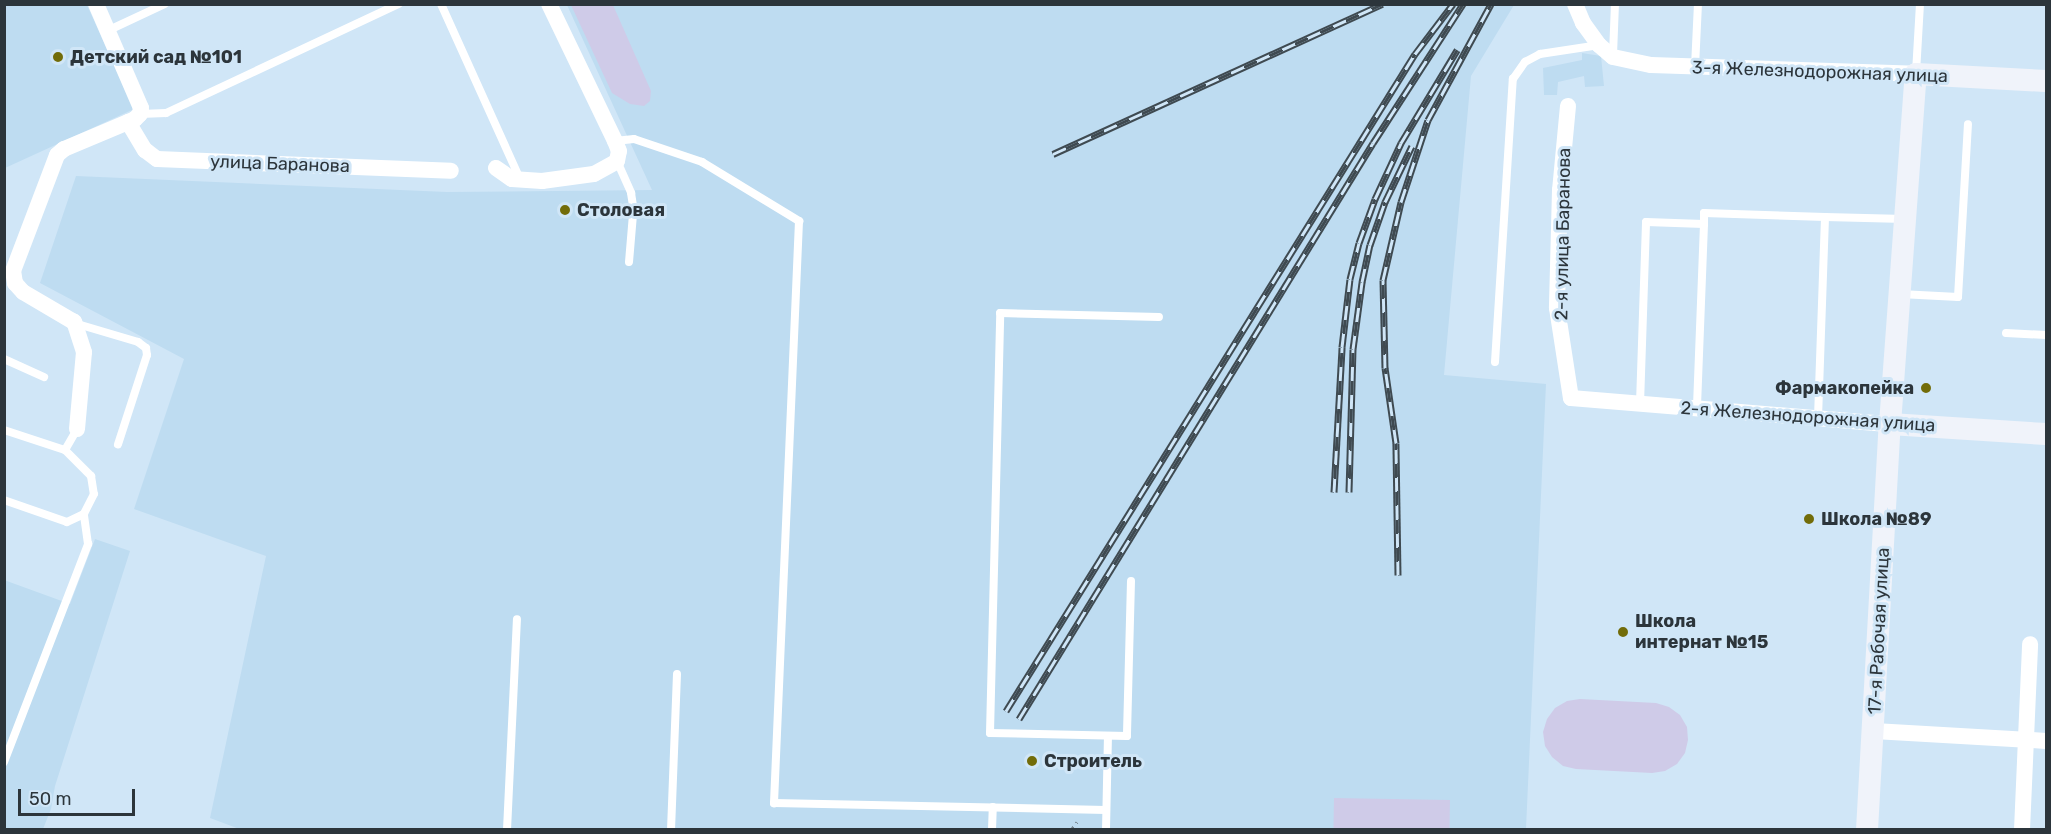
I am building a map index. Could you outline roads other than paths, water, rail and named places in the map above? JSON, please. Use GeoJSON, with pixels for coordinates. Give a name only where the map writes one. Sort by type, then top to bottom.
{"type":"FeatureCollection","features":[{"type":"Feature","properties":{"kind":"street","name":"улица Баранова"},"geometry":{"type":"LineString","coordinates":[[96,4],[141,108],[134,118],[145,150],[157,159],[451,171]]}},
{"type":"Feature","properties":{"kind":"street"},"geometry":{"type":"LineString","coordinates":[[496,168],[504,175],[521,181],[542,182],[594,174],[617,161],[619,151],[615,141],[549,4]]}},
{"type":"Feature","properties":{"kind":"street"},"geometry":{"type":"LineString","coordinates":[[1575,4],[1583,24],[1599,45]]}},
{"type":"Feature","properties":{"kind":"street","name":"3-я Железнодорожная улица"},"geometry":{"type":"LineString","coordinates":[[1599,45],[1613,57],[1651,65],[2046,81]]}},
{"type":"Feature","properties":{"kind":"street","name":"17-я Рабочая улица"},"geometry":{"type":"LineString","coordinates":[[1867,830],[1890,424],[1916,74]]}},
{"type":"Feature","properties":{"kind":"street","name":"2-я улица Баранова"},"geometry":{"type":"LineString","coordinates":[[1568,106],[1560,190],[1557,308],[1571,398]]}},
{"type":"Feature","properties":{"kind":"street"},"geometry":{"type":"LineString","coordinates":[[77,429],[84,352],[74,322],[23,292],[15,284],[14,272],[57,155],[64,149],[134,118]]}},
{"type":"Feature","properties":{"kind":"street","name":"2-я Железнодорожная улица"},"geometry":{"type":"LineString","coordinates":[[1571,398],[1890,424],[2046,434]]}},
{"type":"Feature","properties":{"kind":"street"},"geometry":{"type":"LineString","coordinates":[[2022,830],[2030,644]]}},
{"type":"Feature","properties":{"kind":"street"},"geometry":{"type":"LineString","coordinates":[[1874,731],[2046,741]]}},
{"type":"Feature","properties":{"kind":"lane"},"geometry":{"type":"LineString","coordinates":[[107,31],[165,4]]}},
{"type":"Feature","properties":{"kind":"lane"},"geometry":{"type":"LineString","coordinates":[[134,118],[166,113],[399,4]]}},
{"type":"Feature","properties":{"kind":"lane"},"geometry":{"type":"LineString","coordinates":[[441,4],[521,181]]}},
{"type":"Feature","properties":{"kind":"lane"},"geometry":{"type":"LineString","coordinates":[[1613,57],[1615,4]]}},
{"type":"Feature","properties":{"kind":"lane"},"geometry":{"type":"LineString","coordinates":[[1695,68],[1698,4]]}},
{"type":"Feature","properties":{"kind":"lane"},"geometry":{"type":"LineString","coordinates":[[1916,74],[1920,4]]}},
{"type":"Feature","properties":{"kind":"lane"},"geometry":{"type":"LineString","coordinates":[[1496,362],[1513,79],[1525,62],[1539,54],[1599,45]]}},
{"type":"Feature","properties":{"kind":"lane"},"geometry":{"type":"LineString","coordinates":[[1899,294],[1958,297],[1968,124]]}},
{"type":"Feature","properties":{"kind":"lane"},"geometry":{"type":"LineString","coordinates":[[615,141],[634,139],[702,162],[800,221],[774,802],[1106,810]]}},
{"type":"Feature","properties":{"kind":"lane"},"geometry":{"type":"LineString","coordinates":[[617,161],[631,193],[633,210],[629,262]]}},
{"type":"Feature","properties":{"kind":"lane"},"geometry":{"type":"LineString","coordinates":[[1697,408],[1704,213],[1905,219]]}},
{"type":"Feature","properties":{"kind":"lane"},"geometry":{"type":"LineString","coordinates":[[1818,418],[1825,217]]}},
{"type":"Feature","properties":{"kind":"lane"},"geometry":{"type":"LineString","coordinates":[[1640,404],[1646,222],[1704,224]]}},
{"type":"Feature","properties":{"kind":"lane"},"geometry":{"type":"LineString","coordinates":[[1131,581],[1127,736],[990,733],[1000,313],[1159,317]]}},
{"type":"Feature","properties":{"kind":"lane"},"geometry":{"type":"LineString","coordinates":[[74,322],[138,342],[146,348],[147,355],[118,444]]}},
{"type":"Feature","properties":{"kind":"lane"},"geometry":{"type":"LineString","coordinates":[[2006,333],[2046,335]]}},
{"type":"Feature","properties":{"kind":"lane"},"geometry":{"type":"LineString","coordinates":[[4,359],[44,377]]}},
{"type":"Feature","properties":{"kind":"lane"},"geometry":{"type":"LineString","coordinates":[[65,450],[77,429]]}},
{"type":"Feature","properties":{"kind":"lane"},"geometry":{"type":"LineString","coordinates":[[4,430],[65,450],[91,476],[94,494],[84,514],[88,544],[4,762]]}},
{"type":"Feature","properties":{"kind":"lane"},"geometry":{"type":"LineString","coordinates":[[4,500],[67,522],[84,514]]}},
{"type":"Feature","properties":{"kind":"lane"},"geometry":{"type":"LineString","coordinates":[[507,830],[517,619]]}},
{"type":"Feature","properties":{"kind":"lane"},"geometry":{"type":"LineString","coordinates":[[670,830],[677,674]]}},
{"type":"Feature","properties":{"kind":"lane"},"geometry":{"type":"LineString","coordinates":[[1106,830],[1108,736]]}},
{"type":"Feature","properties":{"kind":"lane"},"geometry":{"type":"LineString","coordinates":[[992,830],[993,807]]}},
{"type":"Feature","properties":{"kind":"railway"},"geometry":{"type":"LineString","coordinates":[[1053,154],[1382,4]]}},
{"type":"Feature","properties":{"kind":"railway"},"geometry":{"type":"LineString","coordinates":[[1006,711],[1415,54],[1453,4]]}},
{"type":"Feature","properties":{"kind":"railway"},"geometry":{"type":"LineString","coordinates":[[1019,719],[1373,143],[1463,4]]}},
{"type":"Feature","properties":{"kind":"railway"},"geometry":{"type":"LineString","coordinates":[[1398,575],[1396,443],[1385,368],[1383,280],[1401,202],[1428,120],[1491,4]]}},
{"type":"Feature","properties":{"kind":"railway"},"geometry":{"type":"LineString","coordinates":[[1334,492],[1342,347],[1350,279],[1359,243],[1375,199],[1401,143],[1457,50]]}},
{"type":"Feature","properties":{"kind":"railway"},"geometry":{"type":"LineString","coordinates":[[1349,492],[1353,349],[1362,282],[1370,245],[1385,202],[1412,146]]}},
{"type":"Feature","properties":{"kind":"place","name":"Детский сад №101"},"geometry":{"type":"Point","coordinates":[58,57]}},
{"type":"Feature","properties":{"kind":"place","name":"Столовая"},"geometry":{"type":"Point","coordinates":[565,210]}},
{"type":"Feature","properties":{"kind":"place","name":"Фармакопейка"},"geometry":{"type":"Point","coordinates":[1926,388]}},
{"type":"Feature","properties":{"kind":"place","name":"Школа №89"},"geometry":{"type":"Point","coordinates":[1809,519]}},
{"type":"Feature","properties":{"kind":"place","name":"Школа интернат №15"},"geometry":{"type":"Point","coordinates":[1623,632]}},
{"type":"Feature","properties":{"kind":"place","name":"Строитель"},"geometry":{"type":"Point","coordinates":[1032,761]}}]}
